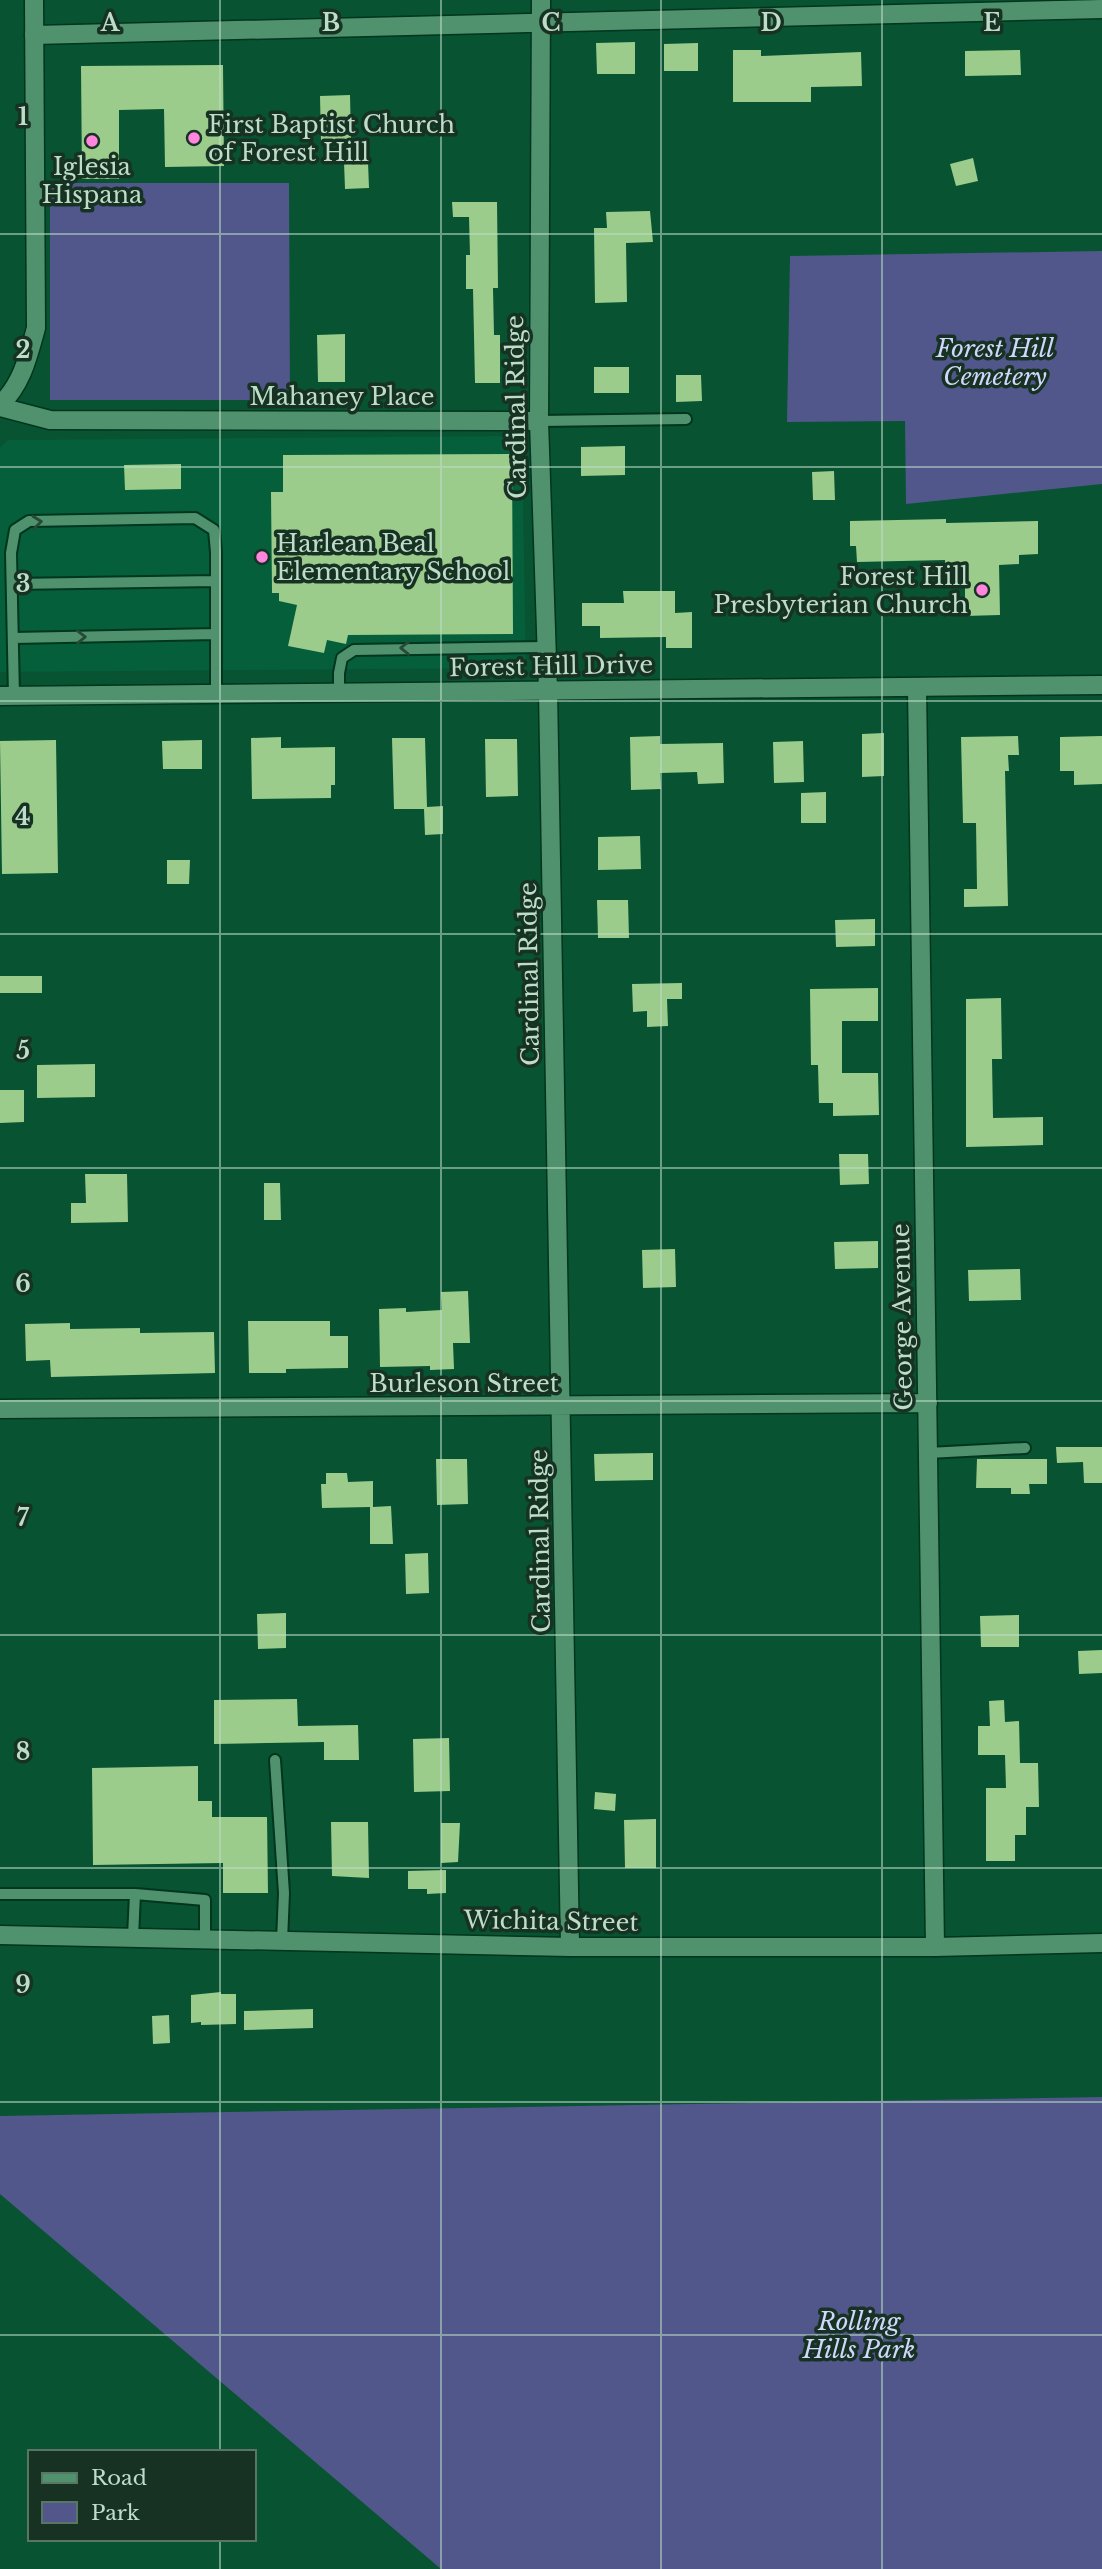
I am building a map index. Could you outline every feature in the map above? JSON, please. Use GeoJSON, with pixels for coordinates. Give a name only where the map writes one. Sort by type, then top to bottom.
{"type":"FeatureCollection","features":[{"type":"Feature","properties":{"kind":"street"},"geometry":{"type":"LineString","coordinates":[[0,406],[14,392],[27,362],[36,328],[34,0]]}},
{"type":"Feature","properties":{"kind":"street","name":"Cardinal Ridge"},"geometry":{"type":"LineString","coordinates":[[541,0],[539,421],[548,690],[570,1947]]}},
{"type":"Feature","properties":{"kind":"street"},"geometry":{"type":"LineString","coordinates":[[34,34],[1102,9]]}},
{"type":"Feature","properties":{"kind":"street","name":"Mahaney Place"},"geometry":{"type":"LineString","coordinates":[[0,406],[50,420],[539,421]]}},
{"type":"Feature","properties":{"kind":"street","name":"Forest Hill Drive"},"geometry":{"type":"LineString","coordinates":[[7,696],[1102,685]]}},
{"type":"Feature","properties":{"kind":"street","name":"George Avenue"},"geometry":{"type":"LineString","coordinates":[[917,687],[935,1947]]}},
{"type":"Feature","properties":{"kind":"street","name":"Burleson Street"},"geometry":{"type":"LineString","coordinates":[[0,1409],[928,1403]]}},
{"type":"Feature","properties":{"kind":"street","name":"Wichita Street"},"geometry":{"type":"LineString","coordinates":[[0,1935],[570,1947],[935,1947],[1102,1943]]}},
{"type":"Feature","properties":{"kind":"lane","name":"Mahaney Place"},"geometry":{"type":"LineString","coordinates":[[539,421],[686,419]]}},
{"type":"Feature","properties":{"kind":"lane"},"geometry":{"type":"LineString","coordinates":[[7,696],[13,638],[11,553],[15,530],[29,521],[195,519],[214,530],[216,694]]}},
{"type":"Feature","properties":{"kind":"lane"},"geometry":{"type":"LineString","coordinates":[[12,584],[216,581]]}},
{"type":"Feature","properties":{"kind":"lane"},"geometry":{"type":"LineString","coordinates":[[13,638],[216,634]]}},
{"type":"Feature","properties":{"kind":"lane"},"geometry":{"type":"LineString","coordinates":[[340,692],[339,673],[342,659],[354,650],[547,647]]}},
{"type":"Feature","properties":{"kind":"lane"},"geometry":{"type":"LineString","coordinates":[[928,1453],[1025,1448]]}},
{"type":"Feature","properties":{"kind":"lane"},"geometry":{"type":"LineString","coordinates":[[275,1760],[284,1893],[282,1941]]}},
{"type":"Feature","properties":{"kind":"lane"},"geometry":{"type":"LineString","coordinates":[[0,1894],[135,1894],[205,1899],[205,1939]]}},
{"type":"Feature","properties":{"kind":"lane"},"geometry":{"type":"LineString","coordinates":[[133,1937],[135,1894]]}},
{"type":"Feature","properties":{"kind":"shaded area","name":"Harlean Beal Elementary School"},"geometry":{"type":"Polygon","coordinates":[[[522,436],[526,668],[0,672],[0,447],[8,440],[522,436]]]}},
{"type":"Feature","properties":{"kind":"green space"},"geometry":{"type":"Polygon","coordinates":[[[50,183],[289,183],[290,400],[50,400],[50,183]]]}},
{"type":"Feature","properties":{"kind":"green space","name":"Forest Hill Cemetery"},"geometry":{"type":"Polygon","coordinates":[[[1102,251],[1102,484],[906,504],[905,421],[787,422],[790,256],[1102,251]]]}},
{"type":"Feature","properties":{"kind":"green space","name":"Rolling Hills Park"},"geometry":{"type":"Polygon","coordinates":[[[1102,2097],[1102,2569],[441,2569],[0,2194],[0,2116],[1102,2097]]]}},
{"type":"Feature","properties":{"kind":"building"},"geometry":{"type":"Polygon","coordinates":[[[635,42],[635,74],[597,74],[596,43],[635,42]]]}},
{"type":"Feature","properties":{"kind":"building"},"geometry":{"type":"Polygon","coordinates":[[[698,43],[698,71],[664,71],[664,44],[698,43]]]}},
{"type":"Feature","properties":{"kind":"building"},"geometry":{"type":"Polygon","coordinates":[[[733,50],[761,50],[761,56],[861,52],[862,86],[811,87],[811,102],[733,102],[733,50]]]}},
{"type":"Feature","properties":{"kind":"building"},"geometry":{"type":"Polygon","coordinates":[[[1020,50],[1021,75],[965,76],[965,51],[1020,50]]]}},
{"type":"Feature","properties":{"kind":"building","name":"First Baptist Church of Forest Hill"},"geometry":{"type":"Polygon","coordinates":[[[223,65],[224,166],[165,167],[164,109],[119,110],[119,179],[82,179],[81,66],[223,65]]]}},
{"type":"Feature","properties":{"kind":"building"},"geometry":{"type":"Polygon","coordinates":[[[350,95],[351,141],[321,141],[320,96],[350,95]]]}},
{"type":"Feature","properties":{"kind":"building"},"geometry":{"type":"Polygon","coordinates":[[[973,158],[978,181],[956,186],[950,164],[973,158]]]}},
{"type":"Feature","properties":{"kind":"building"},"geometry":{"type":"Polygon","coordinates":[[[344,162],[368,162],[369,188],[345,189],[344,162]]]}},
{"type":"Feature","properties":{"kind":"building"},"geometry":{"type":"Polygon","coordinates":[[[452,202],[497,202],[498,288],[493,288],[494,335],[500,335],[500,383],[475,383],[473,289],[466,289],[466,255],[470,255],[469,217],[453,217],[452,202]]]}},
{"type":"Feature","properties":{"kind":"building"},"geometry":{"type":"Polygon","coordinates":[[[650,211],[653,242],[626,243],[627,302],[595,303],[594,228],[607,228],[606,212],[650,211]]]}},
{"type":"Feature","properties":{"kind":"building"},"geometry":{"type":"Polygon","coordinates":[[[345,334],[345,382],[318,382],[317,335],[345,334]]]}},
{"type":"Feature","properties":{"kind":"building"},"geometry":{"type":"Polygon","coordinates":[[[594,367],[629,367],[629,393],[594,393],[594,367]]]}},
{"type":"Feature","properties":{"kind":"building"},"geometry":{"type":"Polygon","coordinates":[[[676,375],[701,375],[702,401],[676,402],[676,375]]]}},
{"type":"Feature","properties":{"kind":"building"},"geometry":{"type":"Polygon","coordinates":[[[625,446],[625,475],[581,476],[581,447],[625,446]]]}},
{"type":"Feature","properties":{"kind":"building"},"geometry":{"type":"Polygon","coordinates":[[[512,454],[513,634],[348,635],[346,644],[327,640],[324,653],[288,646],[297,605],[279,601],[279,593],[272,593],[271,492],[283,492],[283,455],[512,454]]]}},
{"type":"Feature","properties":{"kind":"building"},"geometry":{"type":"Polygon","coordinates":[[[181,464],[181,489],[125,490],[124,465],[181,464]]]}},
{"type":"Feature","properties":{"kind":"building"},"geometry":{"type":"Polygon","coordinates":[[[834,471],[835,500],[813,500],[812,472],[834,471]]]}},
{"type":"Feature","properties":{"kind":"building","name":"Forest Hill Presbyterian Church"},"geometry":{"type":"Polygon","coordinates":[[[946,519],[946,523],[1038,521],[1038,554],[1019,555],[1019,564],[999,565],[1000,615],[965,616],[965,563],[945,563],[945,560],[857,562],[856,546],[850,546],[850,521],[946,519]]]}},
{"type":"Feature","properties":{"kind":"building"},"geometry":{"type":"Polygon","coordinates":[[[623,591],[675,591],[675,613],[692,612],[692,648],[666,648],[666,637],[600,638],[600,626],[582,626],[582,603],[624,603],[623,591]]]}},
{"type":"Feature","properties":{"kind":"building"},"geometry":{"type":"Polygon","coordinates":[[[884,733],[884,776],[862,777],[862,734],[884,733]]]}},
{"type":"Feature","properties":{"kind":"building"},"geometry":{"type":"Polygon","coordinates":[[[660,736],[660,744],[723,743],[724,783],[698,784],[697,772],[660,773],[661,789],[631,790],[630,737],[660,736]]]}},
{"type":"Feature","properties":{"kind":"building"},"geometry":{"type":"Polygon","coordinates":[[[1018,736],[1019,755],[1008,755],[1009,771],[1005,771],[1008,906],[964,907],[964,889],[977,889],[976,823],[963,823],[961,737],[1018,736]]]}},
{"type":"Feature","properties":{"kind":"building"},"geometry":{"type":"Polygon","coordinates":[[[1102,736],[1102,784],[1074,785],[1074,771],[1060,771],[1060,737],[1102,736]]]}},
{"type":"Feature","properties":{"kind":"building"},"geometry":{"type":"Polygon","coordinates":[[[281,737],[281,748],[335,747],[335,785],[331,785],[331,798],[252,799],[251,738],[281,737]]]}},
{"type":"Feature","properties":{"kind":"building"},"geometry":{"type":"Polygon","coordinates":[[[392,738],[425,738],[427,807],[443,806],[443,834],[425,835],[424,809],[394,809],[392,738]]]}},
{"type":"Feature","properties":{"kind":"building"},"geometry":{"type":"Polygon","coordinates":[[[485,739],[517,739],[518,796],[486,797],[485,739]]]}},
{"type":"Feature","properties":{"kind":"building"},"geometry":{"type":"Polygon","coordinates":[[[56,740],[58,873],[2,874],[0,741],[56,740]]]}},
{"type":"Feature","properties":{"kind":"building"},"geometry":{"type":"Polygon","coordinates":[[[202,740],[202,769],[163,769],[162,741],[202,740]]]}},
{"type":"Feature","properties":{"kind":"building"},"geometry":{"type":"Polygon","coordinates":[[[803,741],[804,782],[774,783],[773,742],[803,741]]]}},
{"type":"Feature","properties":{"kind":"building"},"geometry":{"type":"Polygon","coordinates":[[[826,792],[826,823],[801,823],[801,793],[826,792]]]}},
{"type":"Feature","properties":{"kind":"building"},"geometry":{"type":"Polygon","coordinates":[[[640,836],[641,869],[598,870],[598,837],[640,836]]]}},
{"type":"Feature","properties":{"kind":"building"},"geometry":{"type":"Polygon","coordinates":[[[167,860],[190,860],[189,884],[167,884],[167,860]]]}},
{"type":"Feature","properties":{"kind":"building"},"geometry":{"type":"Polygon","coordinates":[[[597,900],[628,900],[629,938],[598,938],[597,900]]]}},
{"type":"Feature","properties":{"kind":"building"},"geometry":{"type":"Polygon","coordinates":[[[875,919],[875,946],[836,947],[835,920],[875,919]]]}},
{"type":"Feature","properties":{"kind":"building"},"geometry":{"type":"Polygon","coordinates":[[[0,976],[42,976],[42,993],[0,993],[0,976]]]}},
{"type":"Feature","properties":{"kind":"building"},"geometry":{"type":"Polygon","coordinates":[[[682,983],[682,999],[667,999],[668,1026],[647,1027],[647,1011],[633,1012],[632,984],[682,983]]]}},
{"type":"Feature","properties":{"kind":"building"},"geometry":{"type":"Polygon","coordinates":[[[878,988],[878,1021],[842,1021],[842,1073],[878,1073],[879,1115],[833,1116],[833,1103],[819,1103],[818,1065],[811,1065],[810,989],[878,988]]]}},
{"type":"Feature","properties":{"kind":"building"},"geometry":{"type":"Polygon","coordinates":[[[1001,998],[1002,1059],[992,1059],[993,1118],[1043,1117],[1043,1145],[966,1147],[966,999],[1001,998]]]}},
{"type":"Feature","properties":{"kind":"building"},"geometry":{"type":"Polygon","coordinates":[[[95,1064],[95,1097],[37,1098],[37,1065],[95,1064]]]}},
{"type":"Feature","properties":{"kind":"building"},"geometry":{"type":"Polygon","coordinates":[[[0,1090],[24,1090],[24,1122],[0,1123],[0,1090]]]}},
{"type":"Feature","properties":{"kind":"building"},"geometry":{"type":"Polygon","coordinates":[[[839,1154],[868,1154],[869,1184],[840,1185],[839,1154]]]}},
{"type":"Feature","properties":{"kind":"building"},"geometry":{"type":"Polygon","coordinates":[[[85,1174],[127,1174],[128,1222],[71,1223],[71,1203],[86,1203],[85,1174]]]}},
{"type":"Feature","properties":{"kind":"building"},"geometry":{"type":"Polygon","coordinates":[[[264,1183],[280,1183],[281,1220],[264,1220],[264,1183]]]}},
{"type":"Feature","properties":{"kind":"building"},"geometry":{"type":"Polygon","coordinates":[[[878,1241],[878,1268],[835,1269],[834,1242],[878,1241]]]}},
{"type":"Feature","properties":{"kind":"building"},"geometry":{"type":"Polygon","coordinates":[[[675,1249],[676,1287],[643,1288],[642,1250],[675,1249]]]}},
{"type":"Feature","properties":{"kind":"building"},"geometry":{"type":"Polygon","coordinates":[[[1020,1269],[1021,1300],[969,1301],[968,1270],[1020,1269]]]}},
{"type":"Feature","properties":{"kind":"building"},"geometry":{"type":"Polygon","coordinates":[[[468,1291],[470,1343],[453,1343],[454,1369],[430,1370],[430,1366],[380,1367],[379,1309],[406,1308],[406,1312],[442,1310],[441,1292],[468,1291]]]}},
{"type":"Feature","properties":{"kind":"building"},"geometry":{"type":"Polygon","coordinates":[[[248,1321],[330,1321],[330,1336],[348,1336],[348,1368],[286,1369],[286,1373],[249,1373],[248,1321]]]}},
{"type":"Feature","properties":{"kind":"building"},"geometry":{"type":"Polygon","coordinates":[[[70,1323],[70,1329],[140,1328],[140,1333],[214,1332],[215,1373],[51,1377],[50,1360],[26,1361],[25,1324],[70,1323]]]}},
{"type":"Feature","properties":{"kind":"building"},"geometry":{"type":"Polygon","coordinates":[[[1056,1447],[1102,1447],[1102,1483],[1084,1483],[1083,1462],[1057,1463],[1056,1447]]]}},
{"type":"Feature","properties":{"kind":"building"},"geometry":{"type":"Polygon","coordinates":[[[653,1453],[653,1480],[595,1481],[594,1454],[653,1453]]]}},
{"type":"Feature","properties":{"kind":"building"},"geometry":{"type":"Polygon","coordinates":[[[436,1459],[467,1459],[468,1504],[437,1505],[436,1459]]]}},
{"type":"Feature","properties":{"kind":"building"},"geometry":{"type":"Polygon","coordinates":[[[977,1459],[1047,1459],[1047,1484],[1029,1484],[1030,1494],[1011,1494],[1011,1488],[976,1488],[977,1459]]]}},
{"type":"Feature","properties":{"kind":"building"},"geometry":{"type":"Polygon","coordinates":[[[326,1473],[347,1473],[348,1482],[373,1481],[373,1507],[391,1506],[393,1544],[370,1544],[370,1507],[322,1508],[321,1484],[326,1484],[326,1473]]]}},
{"type":"Feature","properties":{"kind":"building"},"geometry":{"type":"Polygon","coordinates":[[[428,1553],[429,1593],[406,1594],[405,1554],[428,1553]]]}},
{"type":"Feature","properties":{"kind":"building"},"geometry":{"type":"Polygon","coordinates":[[[286,1613],[286,1648],[258,1649],[257,1614],[286,1613]]]}},
{"type":"Feature","properties":{"kind":"building"},"geometry":{"type":"Polygon","coordinates":[[[1019,1615],[1019,1647],[981,1647],[980,1616],[1019,1615]]]}},
{"type":"Feature","properties":{"kind":"building"},"geometry":{"type":"Polygon","coordinates":[[[1102,1650],[1102,1673],[1079,1674],[1078,1651],[1102,1650]]]}},
{"type":"Feature","properties":{"kind":"building"},"geometry":{"type":"Polygon","coordinates":[[[297,1699],[298,1726],[358,1725],[359,1760],[324,1760],[324,1742],[214,1744],[214,1700],[297,1699]]]}},
{"type":"Feature","properties":{"kind":"building"},"geometry":{"type":"Polygon","coordinates":[[[1004,1700],[1005,1722],[1019,1721],[1020,1763],[1038,1763],[1039,1807],[1026,1807],[1026,1835],[1015,1835],[1015,1861],[986,1861],[986,1788],[1006,1788],[1005,1755],[978,1755],[978,1726],[990,1726],[989,1701],[1004,1700]]]}},
{"type":"Feature","properties":{"kind":"building"},"geometry":{"type":"Polygon","coordinates":[[[449,1738],[450,1791],[414,1792],[413,1739],[449,1738]]]}},
{"type":"Feature","properties":{"kind":"building"},"geometry":{"type":"Polygon","coordinates":[[[198,1766],[198,1801],[212,1801],[212,1817],[267,1817],[268,1893],[223,1893],[223,1863],[93,1865],[92,1768],[198,1766]]]}},
{"type":"Feature","properties":{"kind":"building"},"geometry":{"type":"Polygon","coordinates":[[[595,1792],[616,1794],[615,1811],[594,1809],[595,1792]]]}},
{"type":"Feature","properties":{"kind":"building"},"geometry":{"type":"Polygon","coordinates":[[[656,1819],[656,1868],[625,1868],[624,1820],[656,1819]]]}},
{"type":"Feature","properties":{"kind":"building"},"geometry":{"type":"Polygon","coordinates":[[[331,1822],[368,1822],[369,1878],[332,1876],[331,1822]]]}},
{"type":"Feature","properties":{"kind":"building"},"geometry":{"type":"Polygon","coordinates":[[[441,1823],[460,1823],[458,1862],[441,1863],[441,1823]]]}},
{"type":"Feature","properties":{"kind":"building"},"geometry":{"type":"Polygon","coordinates":[[[446,1870],[446,1893],[427,1894],[427,1889],[408,1889],[408,1871],[446,1870]]]}},
{"type":"Feature","properties":{"kind":"building"},"geometry":{"type":"Polygon","coordinates":[[[221,1992],[236,1994],[236,2024],[191,2023],[191,1995],[221,1992]]]}},
{"type":"Feature","properties":{"kind":"building"},"geometry":{"type":"Polygon","coordinates":[[[313,2009],[313,2028],[244,2030],[244,2011],[313,2009]]]}},
{"type":"Feature","properties":{"kind":"building"},"geometry":{"type":"Polygon","coordinates":[[[169,2015],[170,2043],[153,2044],[152,2016],[169,2015]]]}},
{"type":"Feature","properties":{"kind":"place","name":"First Baptist Church of Forest Hill"},"geometry":{"type":"Point","coordinates":[194,138]}},
{"type":"Feature","properties":{"kind":"place","name":"Iglesia Hispana"},"geometry":{"type":"Point","coordinates":[92,141]}},
{"type":"Feature","properties":{"kind":"place","name":"Harlean Beal Elementary School"},"geometry":{"type":"Point","coordinates":[262,557]}},
{"type":"Feature","properties":{"kind":"place","name":"Forest Hill Presbyterian Church"},"geometry":{"type":"Point","coordinates":[982,590]}}]}
